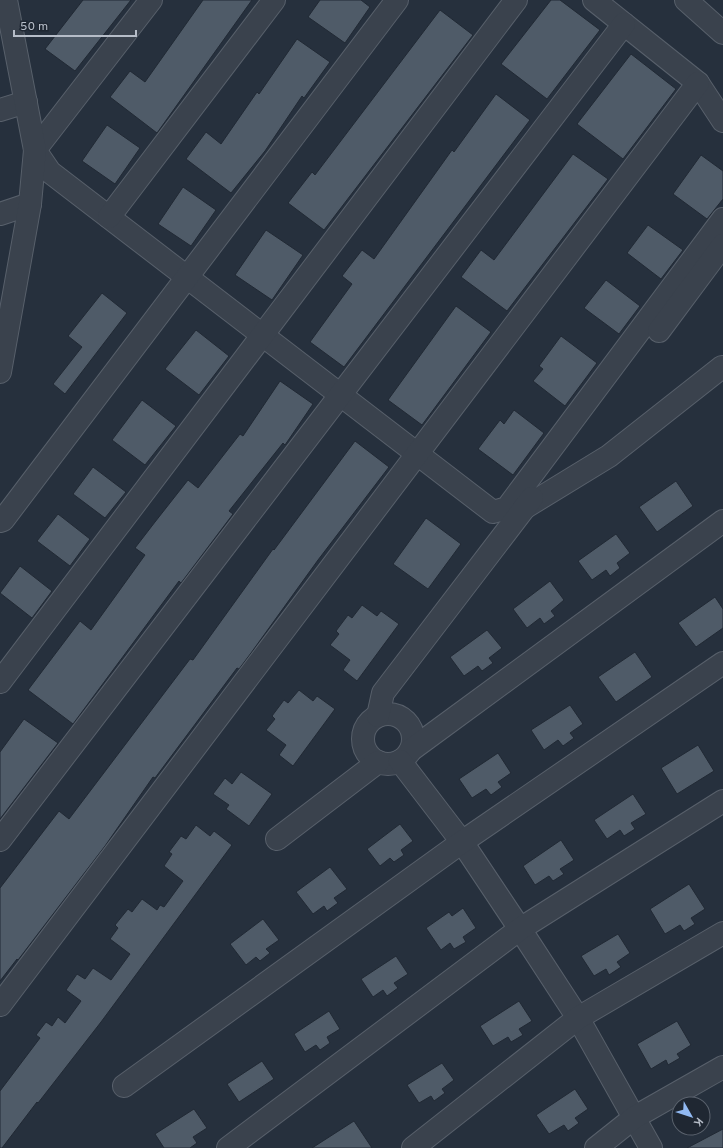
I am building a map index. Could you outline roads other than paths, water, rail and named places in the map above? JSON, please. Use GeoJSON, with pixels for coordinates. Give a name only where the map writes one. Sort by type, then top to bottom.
{"type":"FeatureCollection","features":[{"type":"Feature","properties":{"kind":"street"},"geometry":{"type":"LineString","coordinates":[[35,150],[151,0]]}},
{"type":"Feature","properties":{"kind":"street"},"geometry":{"type":"LineString","coordinates":[[109,217],[274,0]]}},
{"type":"Feature","properties":{"kind":"street"},"geometry":{"type":"LineString","coordinates":[[0,521],[3,520],[397,0]]}},
{"type":"Feature","properties":{"kind":"street"},"geometry":{"type":"LineString","coordinates":[[0,682],[516,0]]}},
{"type":"Feature","properties":{"kind":"street"},"geometry":{"type":"LineString","coordinates":[[594,0],[698,83],[723,121]]}},
{"type":"Feature","properties":{"kind":"street"},"geometry":{"type":"LineString","coordinates":[[686,0],[723,33]]}},
{"type":"Feature","properties":{"kind":"street"},"geometry":{"type":"LineString","coordinates":[[0,372],[5,314],[30,204],[35,150],[10,5]]}},
{"type":"Feature","properties":{"kind":"street"},"geometry":{"type":"LineString","coordinates":[[0,840],[339,394],[624,24]]}},
{"type":"Feature","properties":{"kind":"street"},"geometry":{"type":"LineString","coordinates":[[0,1005],[698,83]]}},
{"type":"Feature","properties":{"kind":"street"},"geometry":{"type":"LineString","coordinates":[[0,110],[26,102]]}},
{"type":"Feature","properties":{"kind":"street"},"geometry":{"type":"LineString","coordinates":[[35,150],[50,172],[493,512],[507,508],[723,219]]}},
{"type":"Feature","properties":{"kind":"street"},"geometry":{"type":"LineString","coordinates":[[0,214],[30,204]]}},
{"type":"Feature","properties":{"kind":"street"},"geometry":{"type":"LineString","coordinates":[[723,245],[382,694],[378,716],[367,727],[364,735],[366,751],[378,762],[386,764],[406,755],[723,521]]}},
{"type":"Feature","properties":{"kind":"street"},"geometry":{"type":"LineString","coordinates":[[524,508],[610,456],[722,367]]}},
{"type":"Feature","properties":{"kind":"street"},"geometry":{"type":"LineString","coordinates":[[124,1086],[462,842],[723,663]]}},
{"type":"Feature","properties":{"kind":"street"},"geometry":{"type":"LineString","coordinates":[[378,716],[393,714],[406,722],[413,735],[406,755]]}},
{"type":"Feature","properties":{"kind":"street"},"geometry":{"type":"LineString","coordinates":[[406,755],[578,1018],[651,1148]]}},
{"type":"Feature","properties":{"kind":"street"},"geometry":{"type":"LineString","coordinates":[[277,839],[378,762]]}},
{"type":"Feature","properties":{"kind":"street"},"geometry":{"type":"LineString","coordinates":[[228,1148],[520,929],[723,801]]}},
{"type":"Feature","properties":{"kind":"street"},"geometry":{"type":"LineString","coordinates":[[413,1148],[578,1018],[723,933]]}},
{"type":"Feature","properties":{"kind":"street"},"geometry":{"type":"LineString","coordinates":[[596,1148],[634,1117],[723,1067]]}}]}
